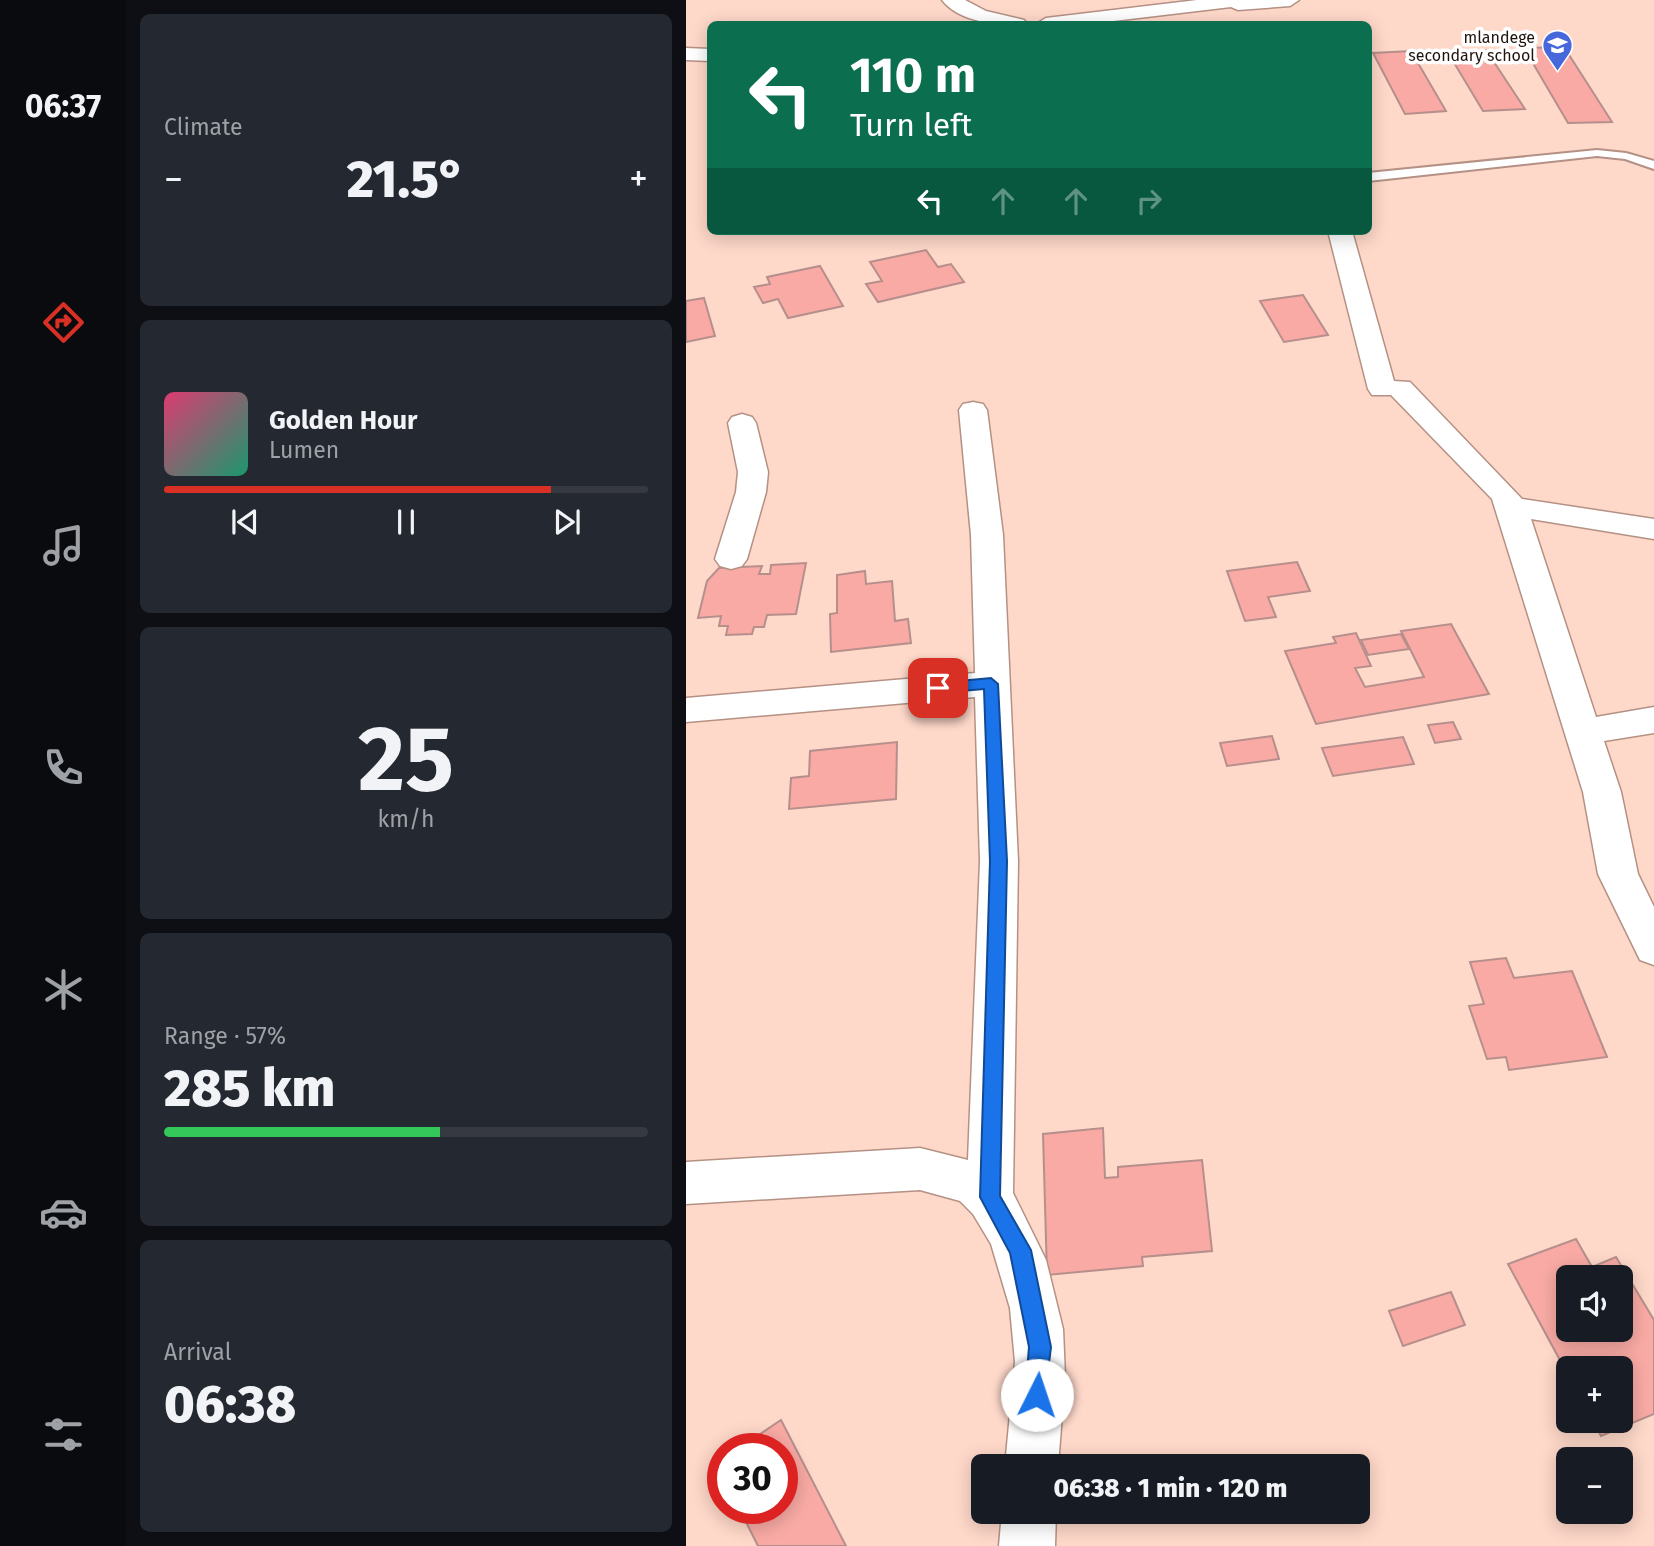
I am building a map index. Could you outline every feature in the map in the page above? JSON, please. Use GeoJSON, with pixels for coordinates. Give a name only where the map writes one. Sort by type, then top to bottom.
{"type":"FeatureCollection","features":[{"type":"Feature","properties":{"kind":"street"},"geometry":{"type":"LineString","coordinates":[[951,0],[980,15],[1005,21]]}},
{"type":"Feature","properties":{"kind":"street"},"geometry":{"type":"LineString","coordinates":[[1072,21],[1290,0]]}},
{"type":"Feature","properties":{"kind":"street"},"geometry":{"type":"LineString","coordinates":[[1237,3],[1261,21]]}},
{"type":"Feature","properties":{"kind":"street"},"geometry":{"type":"LineString","coordinates":[[686,54],[707,55]]}},
{"type":"Feature","properties":{"kind":"street"},"geometry":{"type":"LineString","coordinates":[[1341,235],[1391,388],[1506,496],[1602,792],[1618,874],[1654,947]]}},
{"type":"Feature","properties":{"kind":"street"},"geometry":{"type":"LineString","coordinates":[[973,411],[987,536],[999,861],[990,1197]]}},
{"type":"Feature","properties":{"kind":"street"},"geometry":{"type":"LineString","coordinates":[[731,559],[751,492],[753,472],[742,423]]}},
{"type":"Feature","properties":{"kind":"street"},"geometry":{"type":"LineString","coordinates":[[1510,506],[1654,529]]}},
{"type":"Feature","properties":{"kind":"street"},"geometry":{"type":"LineString","coordinates":[[686,710],[991,684]]}},
{"type":"Feature","properties":{"kind":"street"},"geometry":{"type":"LineString","coordinates":[[1583,732],[1654,720]]}},
{"type":"Feature","properties":{"kind":"street"},"geometry":{"type":"LineString","coordinates":[[686,1183],[919,1169],[954,1176],[975,1185],[990,1197],[1020,1250],[1040,1347],[1033,1454]]}},
{"type":"Feature","properties":{"kind":"street"},"geometry":{"type":"LineString","coordinates":[[1027,1546],[1028,1524]]}},
{"type":"Feature","properties":{"kind":"lane"},"geometry":{"type":"LineString","coordinates":[[1372,177],[1597,153],[1626,156],[1654,165]]}},
{"type":"Feature","properties":{"kind":"building"},"geometry":{"type":"Polygon","coordinates":[[[1564,47],[1612,122],[1568,123],[1524,48],[1564,47]]]}},
{"type":"Feature","properties":{"kind":"building"},"geometry":{"type":"Polygon","coordinates":[[[1486,50],[1525,109],[1483,111],[1447,51],[1486,50]]]}},
{"type":"Feature","properties":{"kind":"building"},"geometry":{"type":"Polygon","coordinates":[[[1411,51],[1446,111],[1405,114],[1373,53],[1411,51]]]}},
{"type":"Feature","properties":{"kind":"building"},"geometry":{"type":"Polygon","coordinates":[[[926,250],[938,267],[951,264],[964,282],[878,302],[866,284],[882,281],[870,262],[926,250]]]}},
{"type":"Feature","properties":{"kind":"building"},"geometry":{"type":"Polygon","coordinates":[[[820,266],[843,306],[788,318],[778,299],[763,303],[754,287],[770,284],[767,277],[820,266]]]}},
{"type":"Feature","properties":{"kind":"building"},"geometry":{"type":"Polygon","coordinates":[[[1303,295],[1328,335],[1284,342],[1260,301],[1303,295]]]}},
{"type":"Feature","properties":{"kind":"building"},"geometry":{"type":"Polygon","coordinates":[[[704,298],[715,336],[686,342],[686,301],[704,298]]]}},
{"type":"Feature","properties":{"kind":"building"},"geometry":{"type":"Polygon","coordinates":[[[1297,562],[1310,591],[1268,597],[1276,617],[1245,621],[1227,571],[1297,562]]]}},
{"type":"Feature","properties":{"kind":"building"},"geometry":{"type":"Polygon","coordinates":[[[806,563],[796,614],[767,615],[764,627],[754,627],[752,634],[726,635],[728,626],[719,626],[721,616],[698,618],[707,581],[719,568],[762,566],[759,574],[770,574],[771,565],[806,563]]]}},
{"type":"Feature","properties":{"kind":"building"},"geometry":{"type":"Polygon","coordinates":[[[865,571],[866,584],[892,581],[895,621],[908,619],[911,643],[831,652],[830,614],[837,613],[837,575],[865,571]]]}},
{"type":"Feature","properties":{"kind":"building"},"geometry":{"type":"Polygon","coordinates":[[[1451,624],[1489,694],[1316,724],[1285,651],[1336,643],[1333,637],[1356,633],[1371,666],[1355,668],[1365,687],[1424,677],[1401,631],[1451,624]]]}},
{"type":"Feature","properties":{"kind":"building"},"geometry":{"type":"Polygon","coordinates":[[[1401,634],[1409,649],[1368,655],[1361,640],[1401,634]]]}},
{"type":"Feature","properties":{"kind":"building"},"geometry":{"type":"Polygon","coordinates":[[[1453,722],[1461,739],[1435,743],[1428,725],[1453,722]]]}},
{"type":"Feature","properties":{"kind":"building"},"geometry":{"type":"Polygon","coordinates":[[[1272,736],[1279,759],[1227,766],[1220,743],[1272,736]]]}},
{"type":"Feature","properties":{"kind":"building"},"geometry":{"type":"Polygon","coordinates":[[[1403,737],[1414,764],[1333,776],[1322,748],[1403,737]]]}},
{"type":"Feature","properties":{"kind":"building"},"geometry":{"type":"Polygon","coordinates":[[[897,742],[896,799],[789,809],[791,778],[809,776],[810,751],[897,742]]]}},
{"type":"Feature","properties":{"kind":"building"},"geometry":{"type":"Polygon","coordinates":[[[1506,958],[1514,978],[1572,971],[1607,1057],[1509,1070],[1506,1057],[1487,1059],[1469,1006],[1484,1004],[1470,962],[1506,958]]]}},
{"type":"Feature","properties":{"kind":"building"},"geometry":{"type":"Polygon","coordinates":[[[1103,1128],[1105,1178],[1118,1177],[1118,1167],[1202,1160],[1212,1251],[1142,1257],[1143,1266],[1047,1275],[1043,1134],[1103,1128]]]}},
{"type":"Feature","properties":{"kind":"building"},"geometry":{"type":"Polygon","coordinates":[[[1576,1239],[1591,1265],[1556,1265],[1556,1342],[1633,1342],[1633,1285],[1654,1320],[1654,1414],[1633,1423],[1633,1356],[1558,1356],[1508,1264],[1576,1239]]]}},
{"type":"Feature","properties":{"kind":"building"},"geometry":{"type":"Polygon","coordinates":[[[1616,1257],[1621,1265],[1597,1265],[1616,1257]]]}},
{"type":"Feature","properties":{"kind":"building"},"geometry":{"type":"Polygon","coordinates":[[[1451,1292],[1465,1325],[1403,1346],[1389,1311],[1451,1292]]]}},
{"type":"Feature","properties":{"kind":"building"},"geometry":{"type":"Polygon","coordinates":[[[781,1420],[788,1433],[762,1433],[781,1420]]]}},
{"type":"Feature","properties":{"kind":"building"},"geometry":{"type":"Polygon","coordinates":[[[798,1453],[846,1546],[758,1546],[747,1524],[798,1524],[798,1453]]]}},
{"type":"Feature","properties":{"kind":"place","name":"mlandege secondary school"},"geometry":{"type":"Point","coordinates":[1558,73]}},
{"type":"Feature","properties":{"kind":"route"},"geometry":{"type":"LineString","coordinates":[[938,688],[991,684],[999,861],[990,1197],[1020,1250],[1040,1347],[1037,1395]]}}]}
